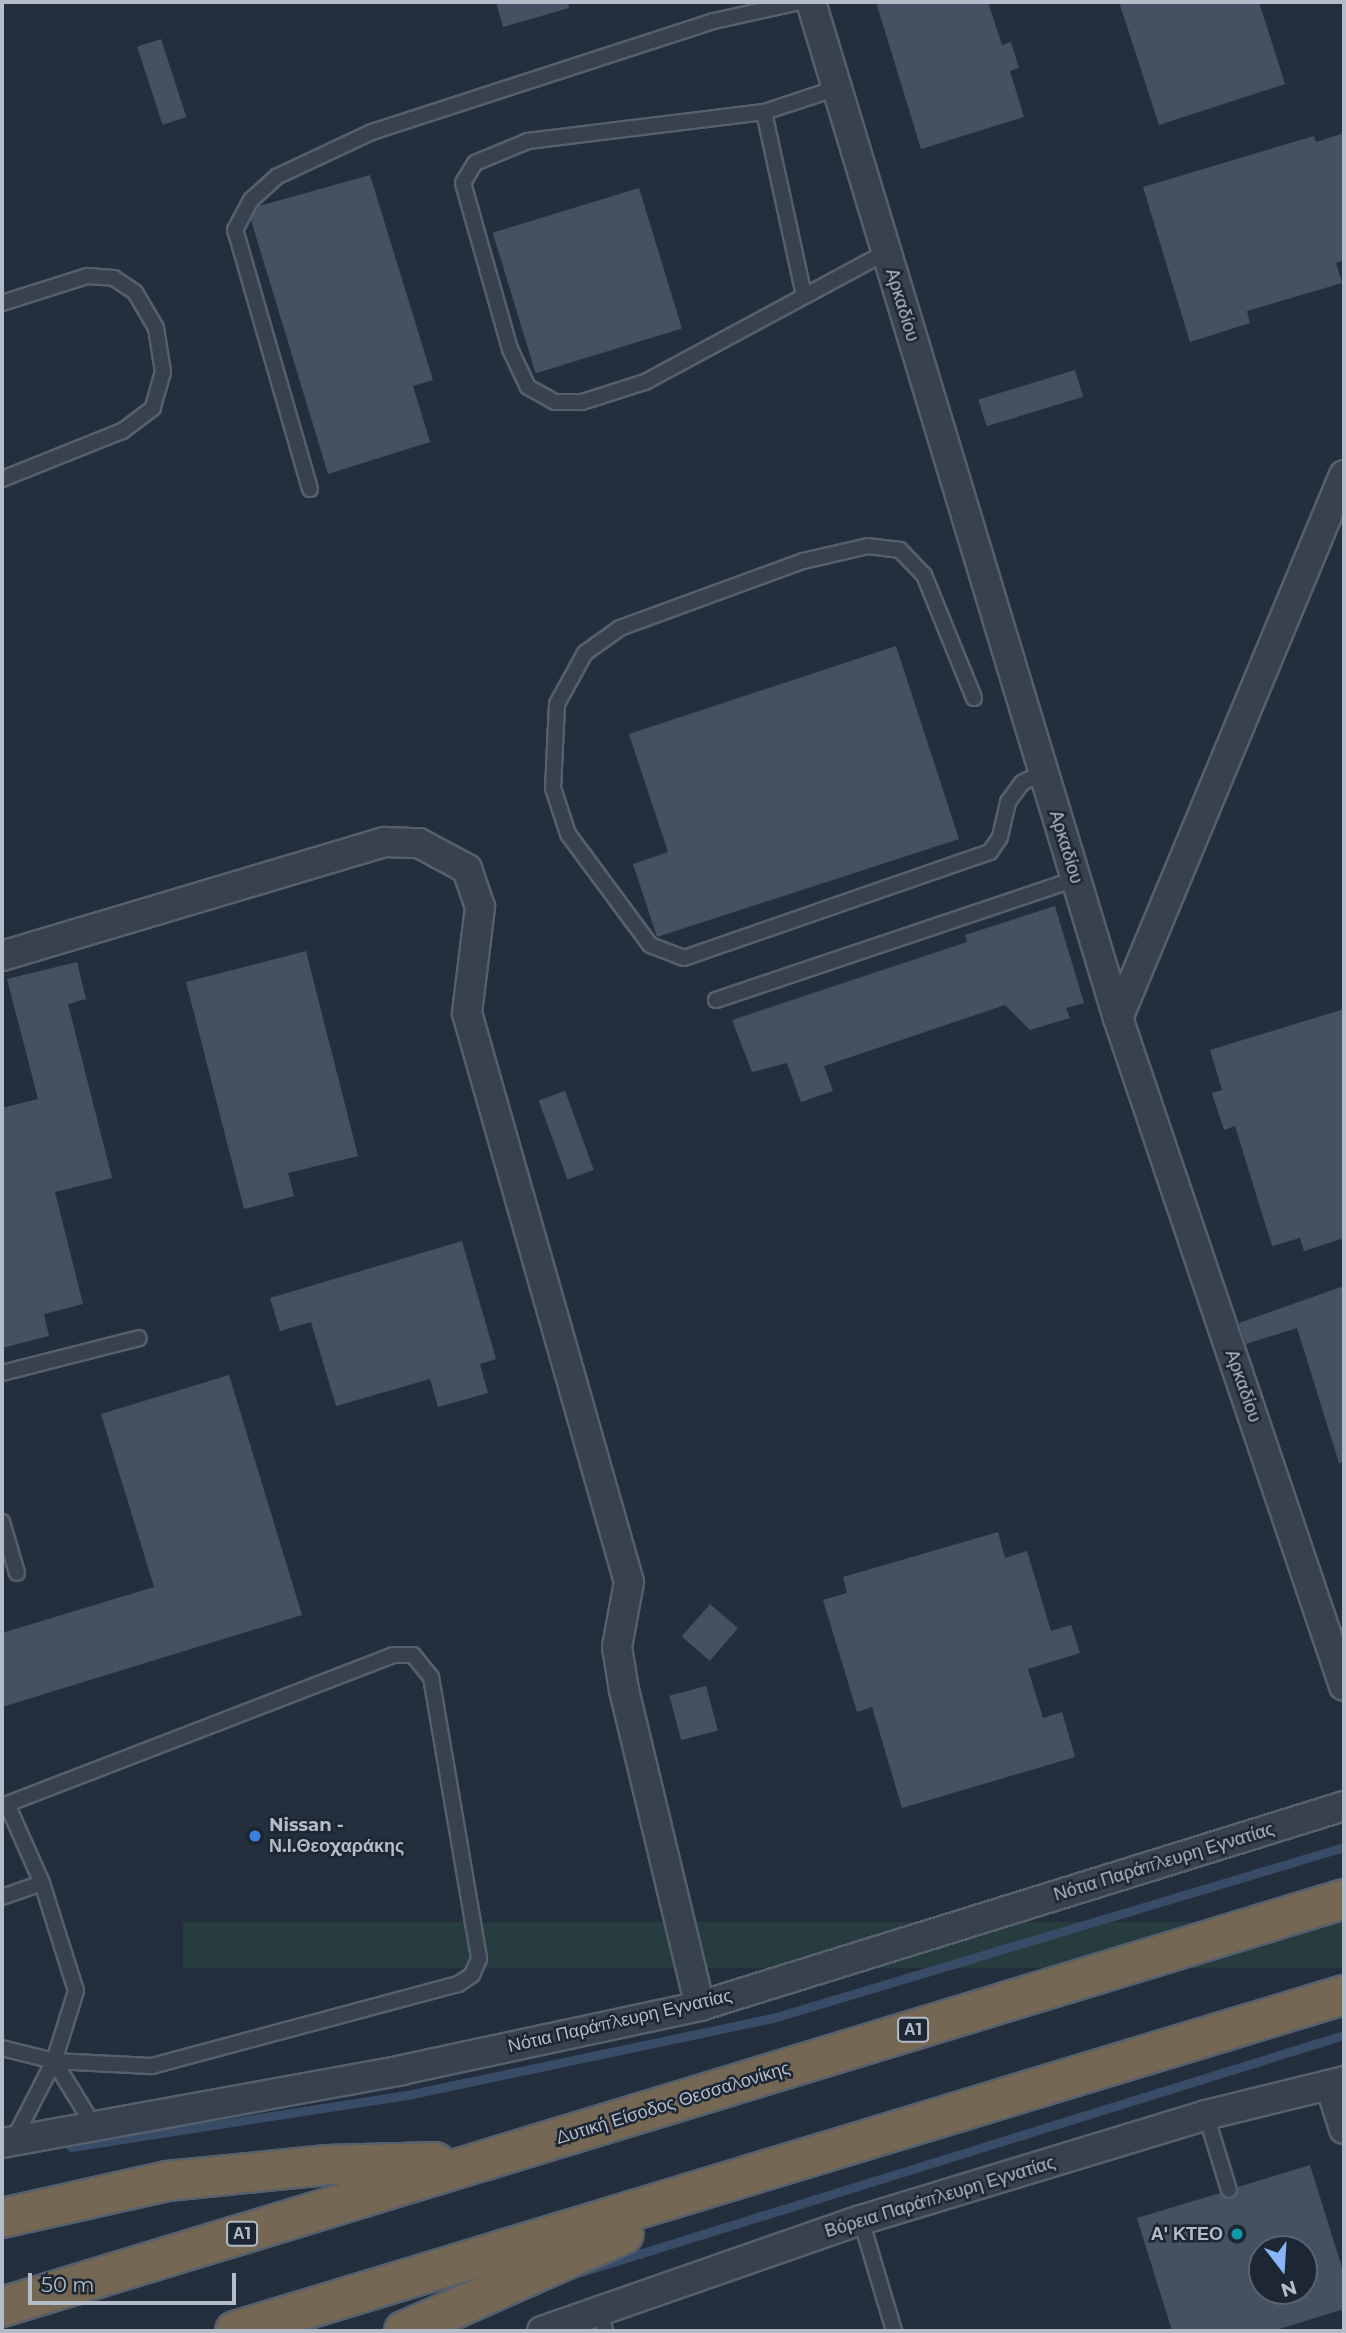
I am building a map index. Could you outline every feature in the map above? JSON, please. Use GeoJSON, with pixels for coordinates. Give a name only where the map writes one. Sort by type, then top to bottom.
{"type":"FeatureCollection","features":[{"type":"Feature","properties":{"kind":"highway","name":"Δυτική Είσοδος Θεσσαλονίκης"},"geometry":{"type":"LineString","coordinates":[[2,2307],[1344,1899]]}},
{"type":"Feature","properties":{"kind":"highway"},"geometry":{"type":"LineString","coordinates":[[235,2331],[1344,1996]]}},
{"type":"Feature","properties":{"kind":"highway"},"geometry":{"type":"LineString","coordinates":[[2,2218],[167,2181],[246,2171],[482,2161]]}},
{"type":"Feature","properties":{"kind":"highway"},"geometry":{"type":"LineString","coordinates":[[404,2331],[790,2162]]}},
{"type":"Feature","properties":{"kind":"street","name":"Αρκαδίου"},"geometry":{"type":"LineString","coordinates":[[811,2],[1118,1018],[1344,1686]]}},
{"type":"Feature","properties":{"kind":"street"},"geometry":{"type":"LineString","coordinates":[[1118,1018],[1344,475]]}},
{"type":"Feature","properties":{"kind":"street"},"geometry":{"type":"LineString","coordinates":[[2,956],[385,842],[419,843],[467,869],[480,906],[467,1013],[629,1583],[617,1647],[624,1690],[700,2006]]}},
{"type":"Feature","properties":{"kind":"street","name":"Νότια Παράπλευρη Εγνατίας"},"geometry":{"type":"LineString","coordinates":[[7,2142],[402,2070],[700,2006],[1344,1806]]}},
{"type":"Feature","properties":{"kind":"street"},"geometry":{"type":"LineString","coordinates":[[1337,2083],[1344,2129]]}},
{"type":"Feature","properties":{"kind":"street","name":"Βόρεια Παράπλευρη Εγνατίας"},"geometry":{"type":"LineString","coordinates":[[542,2331],[603,2322],[861,2220],[1206,2115],[1337,2083]]}},
{"type":"Feature","properties":{"kind":"lane"},"geometry":{"type":"LineString","coordinates":[[310,488],[235,230],[251,200],[278,176],[372,132],[675,33],[800,2]]}},
{"type":"Feature","properties":{"kind":"lane"},"geometry":{"type":"LineString","coordinates":[[837,88],[764,112],[528,141],[475,163],[463,183],[510,349],[528,387],[555,402],[582,402],[645,382],[886,252]]}},
{"type":"Feature","properties":{"kind":"lane"},"geometry":{"type":"LineString","coordinates":[[764,112],[804,296]]}},
{"type":"Feature","properties":{"kind":"lane"},"geometry":{"type":"LineString","coordinates":[[2,303],[87,276],[114,278],[135,292],[156,328],[163,372],[153,408],[121,431],[2,479]]}},
{"type":"Feature","properties":{"kind":"lane"},"geometry":{"type":"LineString","coordinates":[[974,698],[924,575],[900,550],[868,546],[803,561],[620,628],[585,653],[557,704],[554,788],[568,834],[650,945],[684,958],[990,852],[1000,837],[1007,802],[1022,783],[1043,772]]}},
{"type":"Feature","properties":{"kind":"lane"},"geometry":{"type":"LineString","coordinates":[[716,1000],[1075,878]]}},
{"type":"Feature","properties":{"kind":"lane"},"geometry":{"type":"LineString","coordinates":[[2,1373],[139,1338]]}},
{"type":"Feature","properties":{"kind":"lane"},"geometry":{"type":"LineString","coordinates":[[2,1522],[17,1573]]}},
{"type":"Feature","properties":{"kind":"lane"},"geometry":{"type":"LineString","coordinates":[[3,2043],[54,2061],[151,2066],[458,1984],[472,1975],[478,1951],[431,1677],[422,1660],[393,1655],[4,1805],[42,1883],[76,1990],[54,2061],[7,2142]]}},
{"type":"Feature","properties":{"kind":"lane"},"geometry":{"type":"LineString","coordinates":[[2,1897],[42,1883]]}},
{"type":"Feature","properties":{"kind":"lane"},"geometry":{"type":"LineString","coordinates":[[54,2061],[94,2126]]}},
{"type":"Feature","properties":{"kind":"lane"},"geometry":{"type":"LineString","coordinates":[[1206,2115],[1229,2190]]}},
{"type":"Feature","properties":{"kind":"lane"},"geometry":{"type":"LineString","coordinates":[[861,2220],[894,2331]]}},
{"type":"Feature","properties":{"kind":"green space"},"geometry":{"type":"Polygon","coordinates":[[[183,1922],[1344,1922],[1344,1968],[183,1968],[183,1922]]]}},
{"type":"Feature","properties":{"kind":"building"},"geometry":{"type":"Polygon","coordinates":[[[496,2],[568,2],[569,8],[503,27],[496,2]]]}},
{"type":"Feature","properties":{"kind":"building"},"geometry":{"type":"Polygon","coordinates":[[[876,2],[988,2],[1002,45],[1011,42],[1019,68],[1010,71],[1024,117],[921,149],[876,2]]]}},
{"type":"Feature","properties":{"kind":"building"},"geometry":{"type":"Polygon","coordinates":[[[1119,2],[1259,2],[1285,84],[1159,125],[1119,2]]]}},
{"type":"Feature","properties":{"kind":"building"},"geometry":{"type":"Polygon","coordinates":[[[161,39],[186,117],[163,125],[137,47],[161,39]]]}},
{"type":"Feature","properties":{"kind":"building"},"geometry":{"type":"Polygon","coordinates":[[[1344,133],[1344,260],[1336,263],[1342,283],[1247,311],[1250,323],[1190,342],[1143,187],[1314,136],[1316,142],[1344,133]]]}},
{"type":"Feature","properties":{"kind":"building"},"geometry":{"type":"Polygon","coordinates":[[[370,175],[433,380],[413,386],[430,442],[328,474],[251,220],[259,206],[370,175]]]}},
{"type":"Feature","properties":{"kind":"building"},"geometry":{"type":"Polygon","coordinates":[[[639,188],[682,329],[536,373],[493,233],[639,188]]]}},
{"type":"Feature","properties":{"kind":"building"},"geometry":{"type":"Polygon","coordinates":[[[1075,370],[1083,397],[987,426],[978,400],[1075,370]]]}},
{"type":"Feature","properties":{"kind":"building"},"geometry":{"type":"Polygon","coordinates":[[[896,646],[959,839],[657,937],[633,864],[668,852],[629,734],[896,646]]]}},
{"type":"Feature","properties":{"kind":"building"},"geometry":{"type":"Polygon","coordinates":[[[1055,906],[1084,1003],[1066,1008],[1070,1018],[1030,1030],[1005,1005],[824,1066],[833,1091],[801,1102],[787,1063],[752,1072],[732,1020],[967,942],[965,935],[1055,906]]]}},
{"type":"Feature","properties":{"kind":"building"},"geometry":{"type":"Polygon","coordinates":[[[306,951],[358,1156],[288,1173],[294,1196],[244,1209],[186,982],[306,951]]]}},
{"type":"Feature","properties":{"kind":"building"},"geometry":{"type":"Polygon","coordinates":[[[77,962],[86,999],[68,1004],[112,1178],[55,1192],[83,1304],[44,1314],[49,1336],[2,1348],[2,1108],[38,1099],[7,979],[77,962]]]}},
{"type":"Feature","properties":{"kind":"building"},"geometry":{"type":"Polygon","coordinates":[[[1344,1009],[1344,1238],[1304,1251],[1300,1238],[1272,1246],[1235,1126],[1224,1130],[1212,1093],[1222,1090],[1210,1050],[1344,1009]]]}},
{"type":"Feature","properties":{"kind":"building"},"geometry":{"type":"Polygon","coordinates":[[[565,1091],[594,1170],[567,1180],[539,1101],[565,1091]]]}},
{"type":"Feature","properties":{"kind":"building"},"geometry":{"type":"Polygon","coordinates":[[[462,1241],[496,1359],[480,1364],[488,1393],[438,1407],[430,1379],[336,1406],[311,1322],[280,1331],[270,1298],[462,1241]]]}},
{"type":"Feature","properties":{"kind":"building"},"geometry":{"type":"Polygon","coordinates":[[[1344,1286],[1344,1462],[1339,1463],[1297,1328],[1246,1344],[1239,1323],[1344,1286]]]}},
{"type":"Feature","properties":{"kind":"building"},"geometry":{"type":"Polygon","coordinates":[[[229,1375],[302,1615],[2,1707],[2,1633],[154,1587],[101,1414],[229,1375]]]}},
{"type":"Feature","properties":{"kind":"building"},"geometry":{"type":"Polygon","coordinates":[[[998,1532],[1005,1558],[1027,1551],[1051,1631],[1071,1625],[1080,1653],[1028,1669],[1043,1718],[1062,1712],[1075,1757],[902,1808],[872,1707],[857,1712],[823,1600],[847,1593],[843,1577],[998,1532]]]}},
{"type":"Feature","properties":{"kind":"building"},"geometry":{"type":"Polygon","coordinates":[[[710,1604],[738,1628],[710,1661],[682,1636],[710,1604]]]}},
{"type":"Feature","properties":{"kind":"building"},"geometry":{"type":"Polygon","coordinates":[[[706,1686],[718,1730],[681,1740],[669,1696],[706,1686]]]}},
{"type":"Feature","properties":{"kind":"building","name":"Α' ΚΤΕΟ"},"geometry":{"type":"Polygon","coordinates":[[[1310,2165],[1344,2274],[1344,2309],[1273,2331],[1172,2331],[1137,2218],[1220,2193],[1231,2199],[1238,2187],[1310,2165]]]}},
{"type":"Feature","properties":{"kind":"waterway"},"geometry":{"type":"LineString","coordinates":[[71,2147],[412,2094],[773,2018],[1344,1847]]}},
{"type":"Feature","properties":{"kind":"waterway"},"geometry":{"type":"LineString","coordinates":[[581,2272],[1344,2035]]}},
{"type":"Feature","properties":{"kind":"place","name":"Nissan - Ν.Ι.Θεοχαράκης"},"geometry":{"type":"Point","coordinates":[255,1836]}},
{"type":"Feature","properties":{"kind":"place","name":"Α' ΚΤΕΟ"},"geometry":{"type":"Point","coordinates":[1237,2234]}}]}
